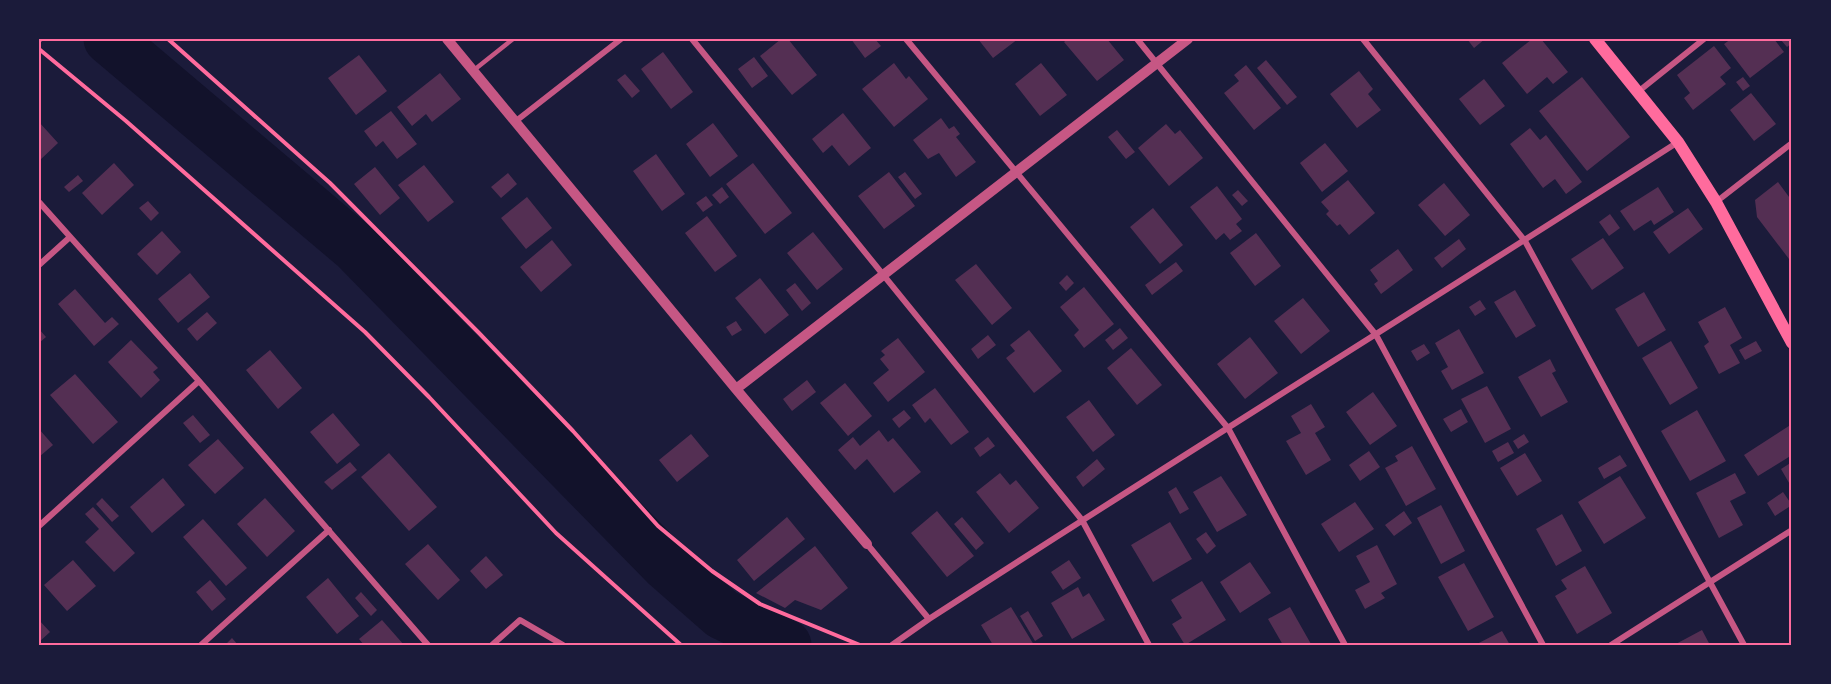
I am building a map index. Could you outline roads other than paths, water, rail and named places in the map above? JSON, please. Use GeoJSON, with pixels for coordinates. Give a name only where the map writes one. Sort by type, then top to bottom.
{"type":"FeatureCollection","features":[{"type":"Feature","properties":{"kind":"main road"},"geometry":{"type":"LineString","coordinates":[[1595,39],[1678,142],[1716,202],[1792,343]]}},
{"type":"Feature","properties":{"kind":"street"},"geometry":{"type":"LineString","coordinates":[[447,39],[929,619]]}},
{"type":"Feature","properties":{"kind":"street"},"geometry":{"type":"LineString","coordinates":[[516,121],[621,39]]}},
{"type":"Feature","properties":{"kind":"street"},"geometry":{"type":"LineString","coordinates":[[692,39],[1082,520],[1149,645]]}},
{"type":"Feature","properties":{"kind":"street"},"geometry":{"type":"LineString","coordinates":[[906,39],[1228,428],[1346,645]]}},
{"type":"Feature","properties":{"kind":"street"},"geometry":{"type":"LineString","coordinates":[[1137,39],[1376,335],[1543,645]]}},
{"type":"Feature","properties":{"kind":"street"},"geometry":{"type":"LineString","coordinates":[[736,389],[1188,39]]}},
{"type":"Feature","properties":{"kind":"street"},"geometry":{"type":"LineString","coordinates":[[1363,39],[1525,241],[1744,645]]}},
{"type":"Feature","properties":{"kind":"street"},"geometry":{"type":"LineString","coordinates":[[1639,92],[1704,39]]}},
{"type":"Feature","properties":{"kind":"street"},"geometry":{"type":"LineString","coordinates":[[892,645],[1082,520],[1678,142]]}},
{"type":"Feature","properties":{"kind":"street"},"geometry":{"type":"LineString","coordinates":[[1716,202],[1792,143]]}},
{"type":"Feature","properties":{"kind":"street"},"geometry":{"type":"LineString","coordinates":[[39,202],[199,381],[428,645]]}},
{"type":"Feature","properties":{"kind":"street"},"geometry":{"type":"LineString","coordinates":[[39,265],[70,237]]}},
{"type":"Feature","properties":{"kind":"street"},"geometry":{"type":"LineString","coordinates":[[39,526],[199,381]]}},
{"type":"Feature","properties":{"kind":"street"},"geometry":{"type":"LineString","coordinates":[[201,645],[329,530]]}},
{"type":"Feature","properties":{"kind":"street"},"geometry":{"type":"LineString","coordinates":[[1611,645],[1792,530]]}},
{"type":"Feature","properties":{"kind":"street"},"geometry":{"type":"LineString","coordinates":[[492,645],[520,620],[563,645]]}},
{"type":"Feature","properties":{"kind":"lane"},"geometry":{"type":"LineString","coordinates":[[474,70],[513,39]]}},
{"type":"Feature","properties":{"kind":"waterway"},"geometry":{"type":"LineString","coordinates":[[109,39],[355,247],[665,564],[722,614],[786,645]]}}]}
